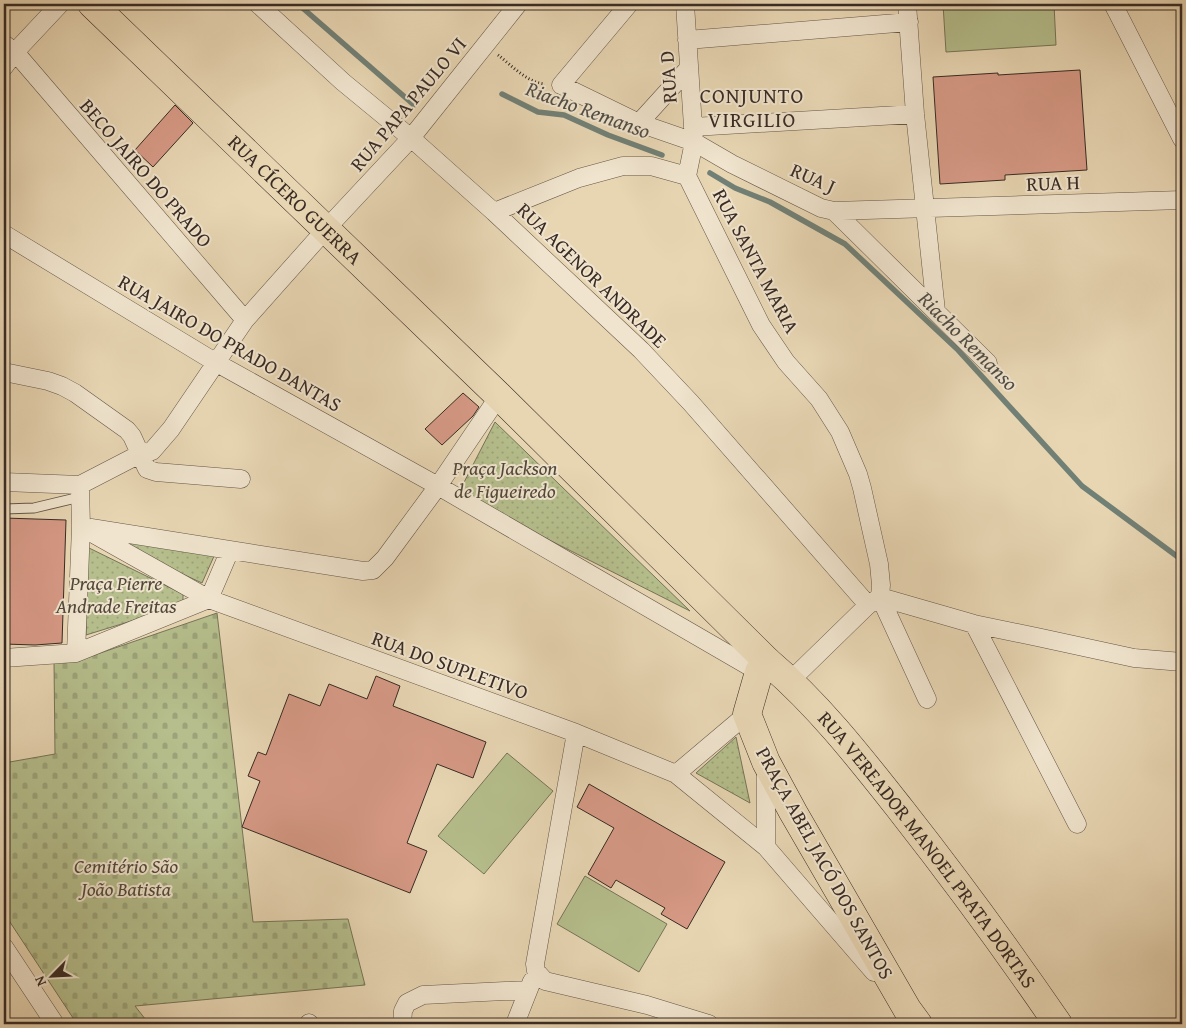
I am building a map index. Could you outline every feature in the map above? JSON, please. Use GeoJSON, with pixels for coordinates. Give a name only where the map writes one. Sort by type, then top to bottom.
{"type":"FeatureCollection","features":[{"type":"Feature","properties":{"kind":"main road","name":"RUA CÍCERO GUERRA"},"geometry":{"type":"LineString","coordinates":[[92,4],[499,396]]}},
{"type":"Feature","properties":{"kind":"main road"},"geometry":{"type":"LineString","coordinates":[[499,396],[763,666],[747,714]]}},
{"type":"Feature","properties":{"kind":"main road","name":"RUA VEREADOR MANOEL PRATA DORTAS"},"geometry":{"type":"LineString","coordinates":[[763,666],[790,681],[867,767],[936,855],[1058,1024]]}},
{"type":"Feature","properties":{"kind":"main road","name":"PRAÇA ABEL JACÓ DOS SANTOS"},"geometry":{"type":"LineString","coordinates":[[747,714],[766,762],[792,812],[912,1017]]}},
{"type":"Feature","properties":{"kind":"street"},"geometry":{"type":"LineString","coordinates":[[4,67],[9,48],[60,4]]}},
{"type":"Feature","properties":{"kind":"street","name":"RUA AGENOR ANDRADE"},"geometry":{"type":"LineString","coordinates":[[258,4],[342,82],[411,138],[494,212],[642,350],[736,456],[874,601]]}},
{"type":"Feature","properties":{"kind":"street","name":"RUA PAPA PAULO VI"},"geometry":{"type":"LineString","coordinates":[[80,491],[140,454],[152,451],[171,429],[245,320],[411,138],[518,4]]}},
{"type":"Feature","properties":{"kind":"street"},"geometry":{"type":"LineString","coordinates":[[629,4],[561,86],[639,123],[694,135],[915,114]]}},
{"type":"Feature","properties":{"kind":"street","name":"RUA D"},"geometry":{"type":"LineString","coordinates":[[685,4],[694,135],[687,176]]}},
{"type":"Feature","properties":{"kind":"street"},"geometry":{"type":"LineString","coordinates":[[907,4],[915,114],[936,312]]}},
{"type":"Feature","properties":{"kind":"street"},"geometry":{"type":"LineString","coordinates":[[1112,4],[1182,139]]}},
{"type":"Feature","properties":{"kind":"street"},"geometry":{"type":"LineString","coordinates":[[687,40],[909,22]]}},
{"type":"Feature","properties":{"kind":"street","name":"BECO JAIRO DO PRADO"},"geometry":{"type":"LineString","coordinates":[[9,48],[245,320]]}},
{"type":"Feature","properties":{"kind":"street"},"geometry":{"type":"LineString","coordinates":[[639,123],[688,69]]}},
{"type":"Feature","properties":{"kind":"street","name":"RUA J"},"geometry":{"type":"LineString","coordinates":[[694,135],[732,164],[821,208],[834,211],[925,208]]}},
{"type":"Feature","properties":{"kind":"street"},"geometry":{"type":"LineString","coordinates":[[494,212],[579,178],[623,166],[651,166],[687,176]]}},
{"type":"Feature","properties":{"kind":"street","name":"RUA SANTA MARIA"},"geometry":{"type":"LineString","coordinates":[[687,176],[761,325],[786,362],[819,399],[840,432],[858,474],[879,564],[881,585],[874,601]]}},
{"type":"Feature","properties":{"kind":"street","name":"RUA H"},"geometry":{"type":"LineString","coordinates":[[925,208],[1182,200]]}},
{"type":"Feature","properties":{"kind":"street"},"geometry":{"type":"LineString","coordinates":[[834,211],[988,363]]}},
{"type":"Feature","properties":{"kind":"street","name":"RUA JAIRO DO PRADO DANTAS"},"geometry":{"type":"LineString","coordinates":[[4,234],[215,362],[438,486]]}},
{"type":"Feature","properties":{"kind":"street"},"geometry":{"type":"LineString","coordinates":[[4,372],[48,381],[75,393],[127,430],[140,454],[143,465],[147,469],[156,472],[241,480]]}},
{"type":"Feature","properties":{"kind":"street"},"geometry":{"type":"LineString","coordinates":[[81,527],[363,571],[374,570],[386,558],[438,486],[499,396]]}},
{"type":"Feature","properties":{"kind":"street"},"geometry":{"type":"LineString","coordinates":[[4,482],[80,491],[81,527],[76,653]]}},
{"type":"Feature","properties":{"kind":"street"},"geometry":{"type":"LineString","coordinates":[[438,486],[763,666]]}},
{"type":"Feature","properties":{"kind":"street"},"geometry":{"type":"LineString","coordinates":[[81,527],[209,600]]}},
{"type":"Feature","properties":{"kind":"street"},"geometry":{"type":"LineString","coordinates":[[4,658],[76,653],[209,600],[230,550]]}},
{"type":"Feature","properties":{"kind":"street","name":"RUA DO SUPLETIVO"},"geometry":{"type":"LineString","coordinates":[[209,600],[576,733],[676,774]]}},
{"type":"Feature","properties":{"kind":"street"},"geometry":{"type":"LineString","coordinates":[[874,601],[1134,658],[1182,662]]}},
{"type":"Feature","properties":{"kind":"street"},"geometry":{"type":"LineString","coordinates":[[790,681],[874,601]]}},
{"type":"Feature","properties":{"kind":"street"},"geometry":{"type":"LineString","coordinates":[[874,601],[927,699]]}},
{"type":"Feature","properties":{"kind":"street"},"geometry":{"type":"LineString","coordinates":[[974,624],[1077,824]]}},
{"type":"Feature","properties":{"kind":"street"},"geometry":{"type":"LineString","coordinates":[[676,774],[747,714]]}},
{"type":"Feature","properties":{"kind":"street"},"geometry":{"type":"LineString","coordinates":[[515,1024],[536,971],[536,957],[576,733]]}},
{"type":"Feature","properties":{"kind":"street"},"geometry":{"type":"LineString","coordinates":[[766,762],[766,847]]}},
{"type":"Feature","properties":{"kind":"street","name":"PRAÇA ABEL JACÓ DOS SANTOS"},"geometry":{"type":"LineString","coordinates":[[676,774],[766,847],[912,1017]]}},
{"type":"Feature","properties":{"kind":"street"},"geometry":{"type":"LineString","coordinates":[[4,948],[55,1024]]}},
{"type":"Feature","properties":{"kind":"street"},"geometry":{"type":"LineString","coordinates":[[536,971],[546,981],[647,1005],[709,1024]]}},
{"type":"Feature","properties":{"kind":"street"},"geometry":{"type":"LineString","coordinates":[[402,1024],[403,1011],[407,1003],[423,994],[528,990]]}},
{"type":"Feature","properties":{"kind":"lane"},"geometry":{"type":"LineString","coordinates":[[4,509],[34,508],[80,491]]}},
{"type":"Feature","properties":{"kind":"path"},"geometry":{"type":"LineString","coordinates":[[486,45],[527,77],[540,84],[561,86]]}},
{"type":"Feature","properties":{"kind":"green space"},"geometry":{"type":"Polygon","coordinates":[[[943,4],[1054,4],[1056,45],[946,52],[943,4]]]}},
{"type":"Feature","properties":{"kind":"green space","name":"Praça Jackson de Figueiredo"},"geometry":{"type":"Polygon","coordinates":[[[495,422],[690,611],[458,494],[495,422]]]}},
{"type":"Feature","properties":{"kind":"green space","name":"Praça Pierre Andrade Freitas"},"geometry":{"type":"Polygon","coordinates":[[[131,538],[215,554],[202,583],[129,549],[131,538]]]}},
{"type":"Feature","properties":{"kind":"green space","name":"Praça Pierre Andrade Freitas"},"geometry":{"type":"Polygon","coordinates":[[[87,547],[183,594],[183,605],[86,635],[87,547]]]}},
{"type":"Feature","properties":{"kind":"green space","name":"Cemitério São João Batista"},"geometry":{"type":"Polygon","coordinates":[[[217,613],[253,922],[348,919],[365,985],[135,1006],[149,1024],[77,1024],[4,913],[4,763],[55,754],[54,661],[77,661],[217,613]]]}},
{"type":"Feature","properties":{"kind":"green space"},"geometry":{"type":"Polygon","coordinates":[[[736,737],[750,803],[696,773],[736,737]]]}},
{"type":"Feature","properties":{"kind":"green space"},"geometry":{"type":"Polygon","coordinates":[[[507,753],[553,791],[484,874],[438,836],[507,753]]]}},
{"type":"Feature","properties":{"kind":"green space"},"geometry":{"type":"Polygon","coordinates":[[[585,876],[667,924],[639,972],[557,924],[585,876]]]}},
{"type":"Feature","properties":{"kind":"building"},"geometry":{"type":"Polygon","coordinates":[[[1080,70],[1087,170],[1005,175],[1005,180],[940,184],[933,77],[1080,70]]]}},
{"type":"Feature","properties":{"kind":"building"},"geometry":{"type":"Polygon","coordinates":[[[175,105],[193,123],[153,167],[135,150],[175,105]]]}},
{"type":"Feature","properties":{"kind":"building"},"geometry":{"type":"Polygon","coordinates":[[[463,393],[479,407],[473,416],[442,445],[425,429],[463,393]]]}},
{"type":"Feature","properties":{"kind":"building"},"geometry":{"type":"Polygon","coordinates":[[[4,518],[66,520],[62,643],[35,645],[4,644],[4,518]]]}},
{"type":"Feature","properties":{"kind":"building"},"geometry":{"type":"Polygon","coordinates":[[[376,676],[400,686],[393,706],[486,742],[473,778],[437,764],[407,843],[427,851],[410,893],[242,827],[260,781],[248,776],[258,752],[266,755],[289,694],[320,706],[329,684],[367,699],[376,676]]]}},
{"type":"Feature","properties":{"kind":"building"},"geometry":{"type":"Polygon","coordinates":[[[589,784],[725,862],[687,929],[661,914],[665,908],[616,880],[611,888],[588,874],[614,828],[577,807],[589,784]]]}},
{"type":"Feature","properties":{"kind":"waterway","name":"Riacho Remanso"},"geometry":{"type":"LineString","coordinates":[[298,4],[414,105]]}},
{"type":"Feature","properties":{"kind":"waterway","name":"Riacho Remanso"},"geometry":{"type":"LineString","coordinates":[[502,94],[538,112],[564,115],[608,135],[662,155]]}},
{"type":"Feature","properties":{"kind":"waterway","name":"Riacho Remanso"},"geometry":{"type":"LineString","coordinates":[[710,173],[735,188],[770,202],[845,244],[957,349],[1082,486],[1182,560]]}},
{"type":"Feature","properties":{"kind":"district","name":"CONJUNTO VIRGILIO"},"geometry":{"type":"Point","coordinates":[752,108]}}]}
